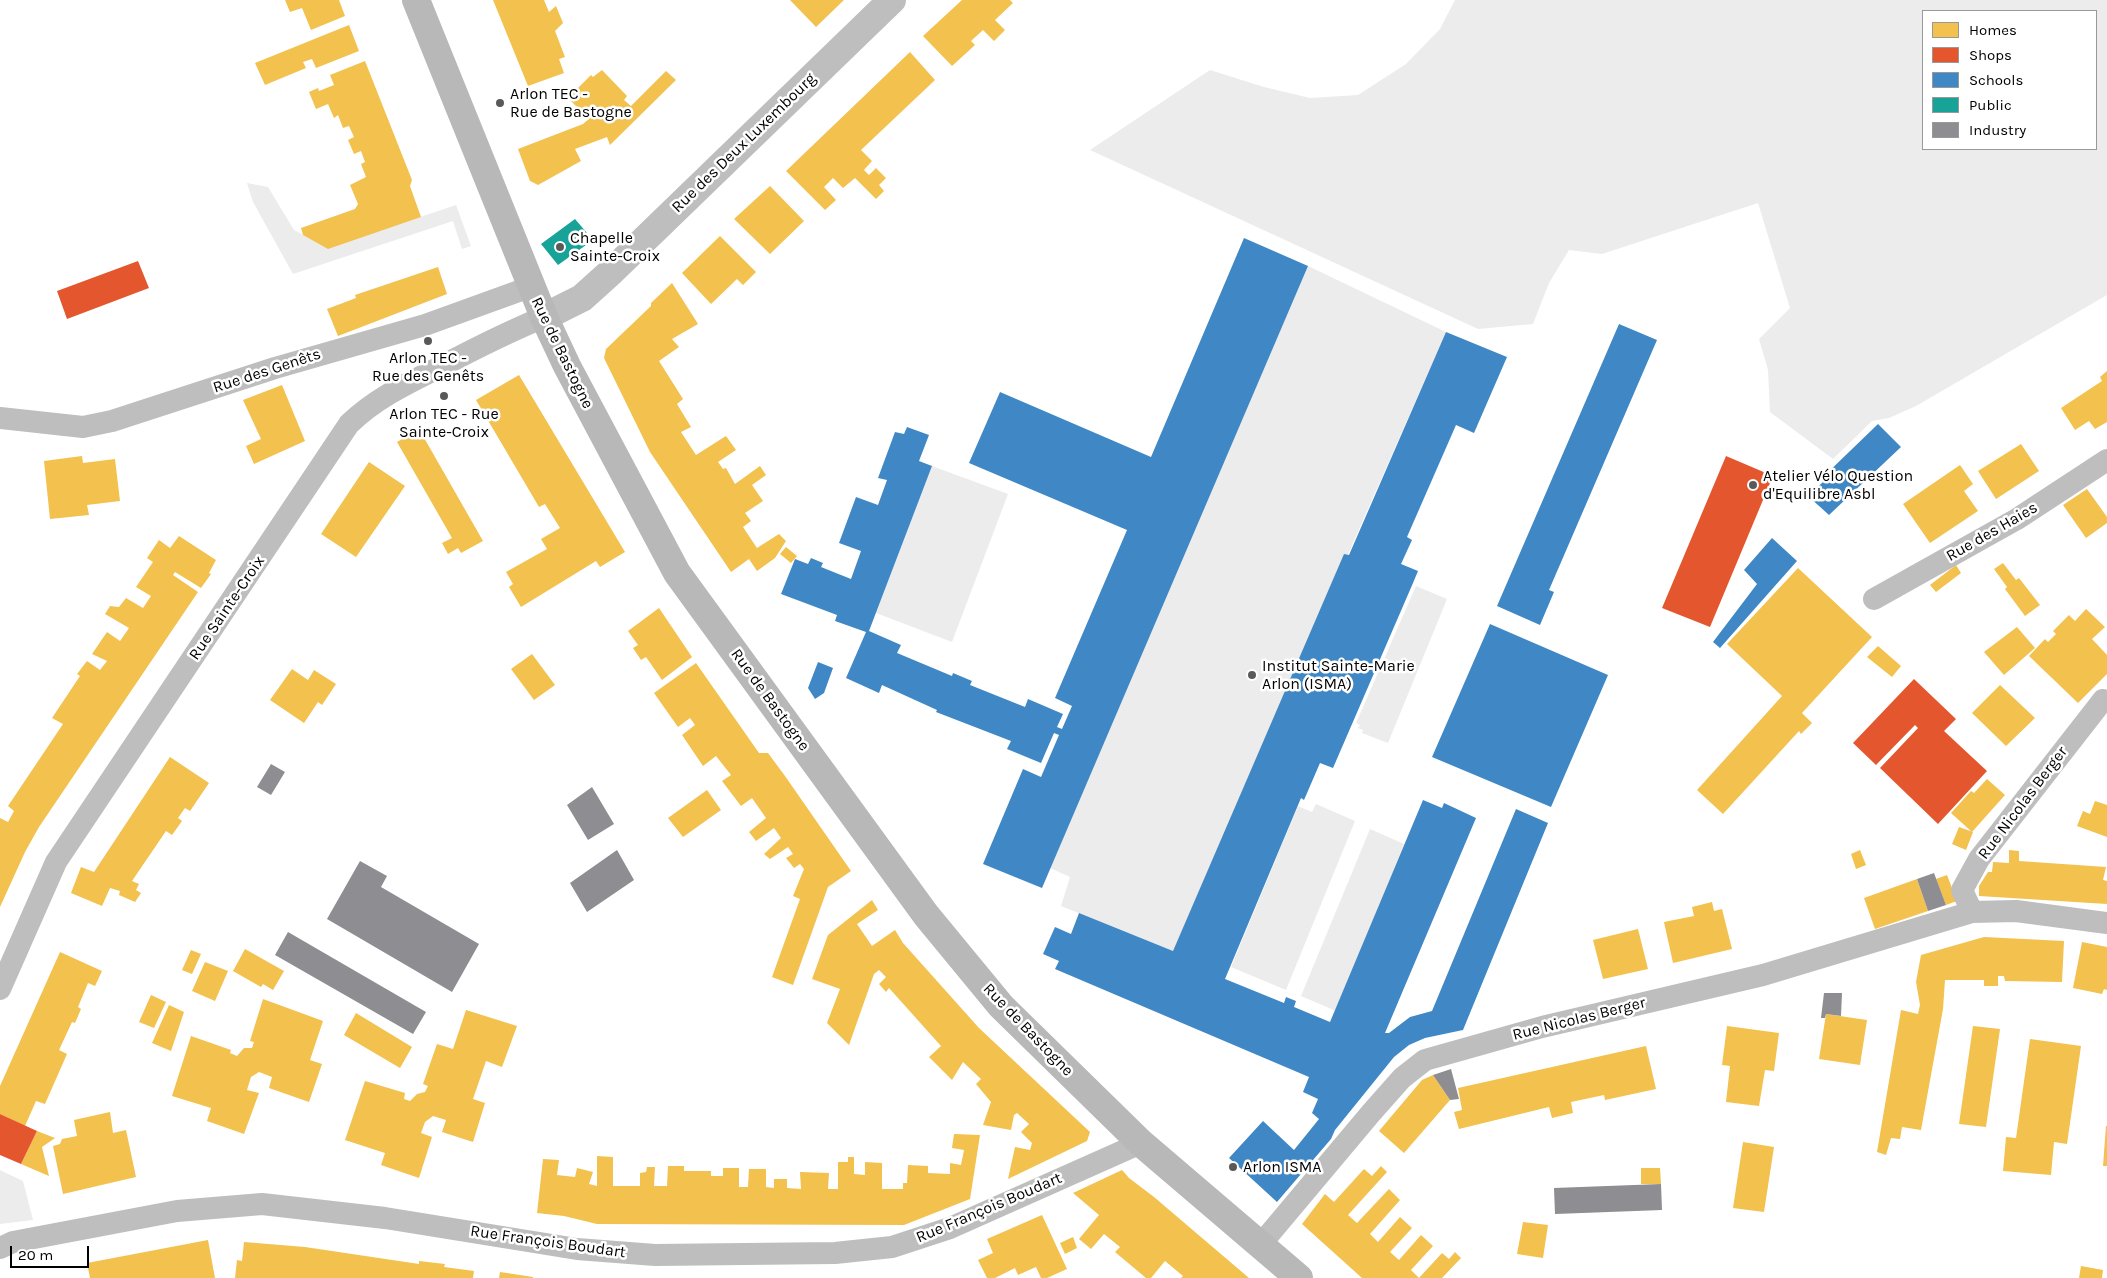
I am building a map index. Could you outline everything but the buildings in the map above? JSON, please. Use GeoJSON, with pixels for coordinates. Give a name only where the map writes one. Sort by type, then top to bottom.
{"type":"FeatureCollection","features":[{"type":"Feature","properties":{"kind":"main road","name":"Rue de Bastogne"},"geometry":{"type":"LineString","coordinates":[[416,0],[530,287],[567,366],[677,573],[926,915],[1001,1006],[1141,1142],[1299,1278]]}},
{"type":"Feature","properties":{"kind":"street","name":"Rue des Deux Luxembourg"},"geometry":{"type":"LineString","coordinates":[[544,317],[582,298],[612,271],[892,0]]}},
{"type":"Feature","properties":{"kind":"street","name":"Rue des Genêts"},"geometry":{"type":"LineString","coordinates":[[0,418],[83,427],[112,422],[275,368],[425,325],[530,287]]}},
{"type":"Feature","properties":{"kind":"street","name":"Rue Sainte-Croix"},"geometry":{"type":"LineString","coordinates":[[0,989],[56,862],[350,424],[367,407],[394,390],[502,335],[544,317]]}},
{"type":"Feature","properties":{"kind":"street","name":"Rue des Haies"},"geometry":{"type":"LineString","coordinates":[[1874,599],[2017,519],[2107,460]]}},
{"type":"Feature","properties":{"kind":"street","name":"Rue Nicolas Berger"},"geometry":{"type":"LineString","coordinates":[[1972,912],[1962,890],[1979,859],[2103,700]]}},
{"type":"Feature","properties":{"kind":"street","name":"Rue Nicolas Berger"},"geometry":{"type":"LineString","coordinates":[[1261,1244],[1371,1112],[1402,1078],[1425,1060],[1542,1027],[1763,975],[1972,912],[2016,911],[2107,923]]}},
{"type":"Feature","properties":{"kind":"street","name":"Rue François Boudart"},"geometry":{"type":"LineString","coordinates":[[0,1248],[13,1242],[177,1211],[262,1204],[385,1218],[577,1249],[656,1255],[835,1253],[892,1247],[950,1228],[1141,1142]]}},
{"type":"Feature","properties":{"kind":"shaded area"},"geometry":{"type":"Polygon","coordinates":[[[1455,0],[2107,0],[2107,295],[1916,406],[1889,418],[1872,421],[1833,459],[1770,412],[1768,370],[1759,339],[1790,308],[1758,203],[1602,254],[1569,250],[1549,283],[1533,324],[1478,329],[1090,150],[1210,70],[1264,87],[1310,98],[1358,95],[1406,64],[1440,29],[1455,0]]]}},
{"type":"Feature","properties":{"kind":"shaded area"},"geometry":{"type":"Polygon","coordinates":[[[247,183],[268,187],[294,230],[328,248],[456,205],[471,246],[462,249],[453,221],[293,274],[253,202],[247,183]]]}},
{"type":"Feature","properties":{"kind":"shaded area"},"geometry":{"type":"Polygon","coordinates":[[[1308,266],[1446,332],[1173,951],[1061,906],[1070,877],[1050,868],[1308,266]]]}},
{"type":"Feature","properties":{"kind":"shaded area"},"geometry":{"type":"Polygon","coordinates":[[[932,466],[1008,494],[952,642],[876,613],[932,466]]]}},
{"type":"Feature","properties":{"kind":"shaded area"},"geometry":{"type":"Polygon","coordinates":[[[1416,586],[1447,599],[1388,743],[1362,733],[1363,730],[1358,728],[1360,725],[1356,723],[1416,586]]]}},
{"type":"Feature","properties":{"kind":"shaded area"},"geometry":{"type":"Polygon","coordinates":[[[1316,804],[1355,821],[1286,990],[1231,967],[1298,806],[1312,812],[1316,804]]]}},
{"type":"Feature","properties":{"kind":"shaded area"},"geometry":{"type":"Polygon","coordinates":[[[1370,829],[1404,844],[1336,1011],[1301,996],[1370,829]]]}},
{"type":"Feature","properties":{"kind":"shaded area"},"geometry":{"type":"Polygon","coordinates":[[[0,1170],[23,1181],[33,1220],[0,1224],[0,1170]]]}},
{"type":"Feature","properties":{"kind":"place","name":"Arlon TEC - Rue de Bastogne"},"geometry":{"type":"Point","coordinates":[500,103]}},
{"type":"Feature","properties":{"kind":"place","name":"Chapelle Sainte-Croix"},"geometry":{"type":"Point","coordinates":[560,247]}},
{"type":"Feature","properties":{"kind":"place","name":"Arlon TEC - Rue des Genêts"},"geometry":{"type":"Point","coordinates":[428,341]}},
{"type":"Feature","properties":{"kind":"place","name":"Arlon TEC - Rue Sainte-Croix"},"geometry":{"type":"Point","coordinates":[444,396]}},
{"type":"Feature","properties":{"kind":"place","name":"Atelier Vélo Question d'Equilibre Asbl"},"geometry":{"type":"Point","coordinates":[1753,485]}},
{"type":"Feature","properties":{"kind":"place","name":"Institut Sainte-Marie Arlon (ISMA)"},"geometry":{"type":"Point","coordinates":[1252,675]}},
{"type":"Feature","properties":{"kind":"place","name":"Arlon ISMA"},"geometry":{"type":"Point","coordinates":[1233,1167]}}]}
